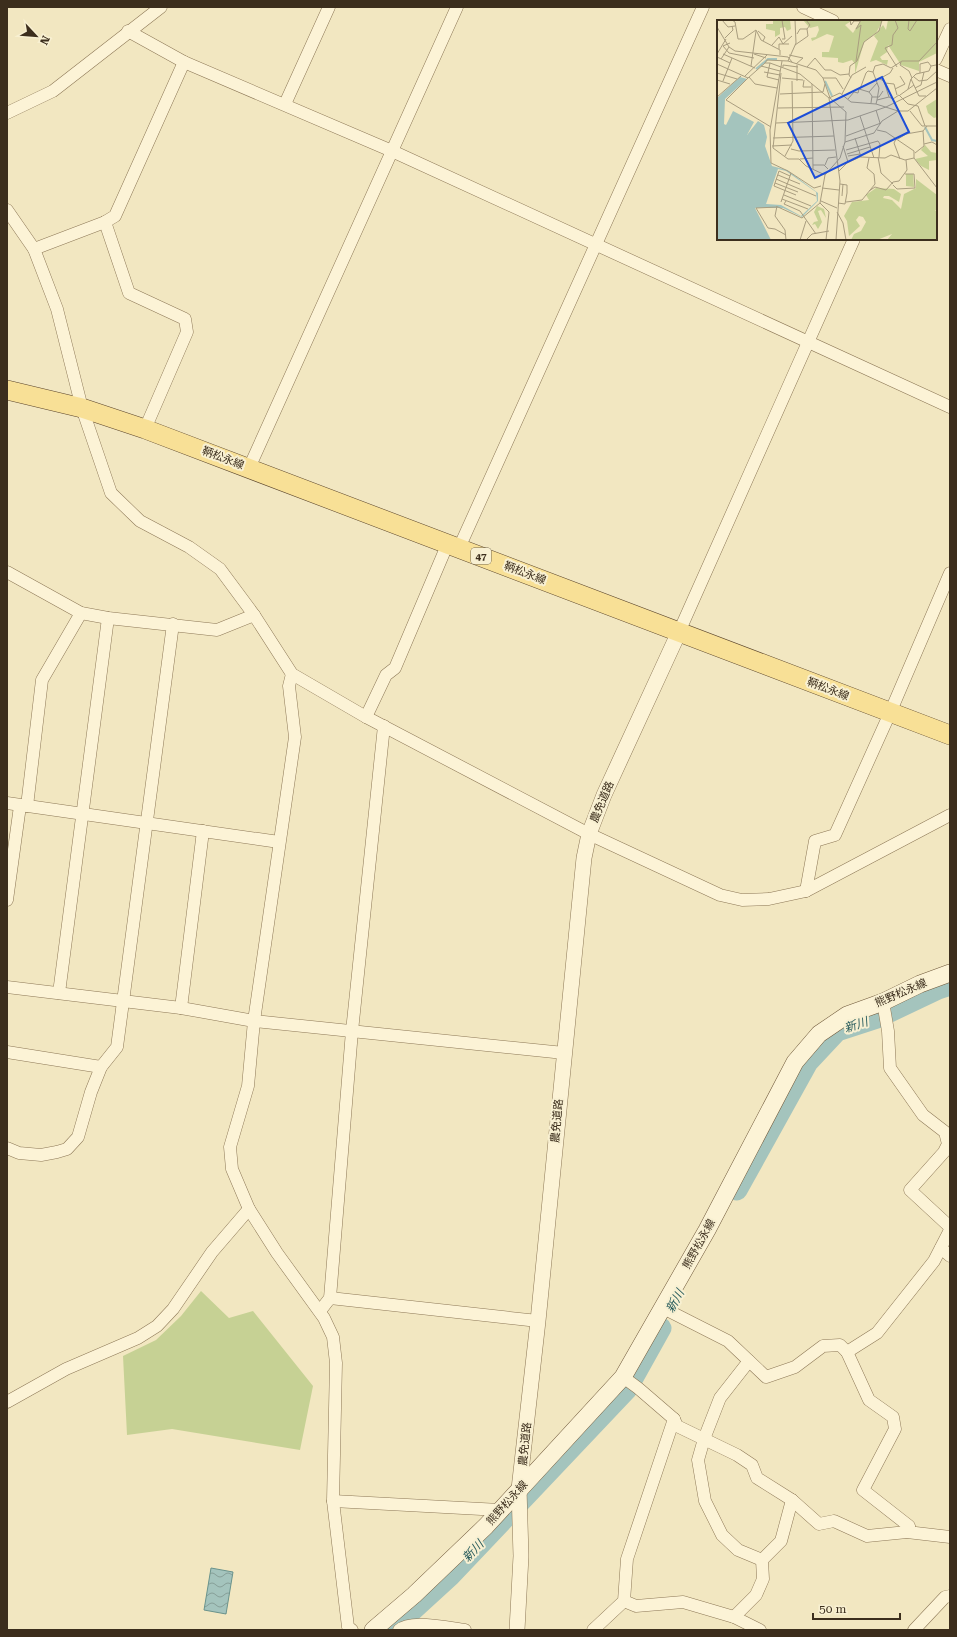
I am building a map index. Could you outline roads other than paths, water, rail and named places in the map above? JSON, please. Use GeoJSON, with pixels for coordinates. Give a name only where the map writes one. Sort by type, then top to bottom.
{"type":"FeatureCollection","features":[{"type":"Feature","properties":{"kind":"main road","name":"鞆松永線"},"geometry":{"type":"LineString","coordinates":[[7,390],[82,408],[145,429],[950,735]]}},
{"type":"Feature","properties":{"kind":"main road","name":"熊野松永線"},"geometry":{"type":"LineString","coordinates":[[373,1630],[414,1595],[486,1526],[500,1510],[520,1492],[625,1379],[707,1230],[795,1062],[819,1034],[847,1015],[950,973]]}},
{"type":"Feature","properties":{"kind":"street"},"geometry":{"type":"LineString","coordinates":[[7,114],[53,91],[161,7]]}},
{"type":"Feature","properties":{"kind":"street"},"geometry":{"type":"LineString","coordinates":[[285,104],[329,7]]}},
{"type":"Feature","properties":{"kind":"street"},"geometry":{"type":"LineString","coordinates":[[249,468],[457,7]]}},
{"type":"Feature","properties":{"kind":"street"},"geometry":{"type":"LineString","coordinates":[[366,717],[386,675],[395,668],[596,244],[703,7]]}},
{"type":"Feature","properties":{"kind":"street"},"geometry":{"type":"LineString","coordinates":[[804,7],[831,20]]}},
{"type":"Feature","properties":{"kind":"street"},"geometry":{"type":"LineString","coordinates":[[937,57],[950,29]]}},
{"type":"Feature","properties":{"kind":"street"},"geometry":{"type":"LineString","coordinates":[[128,32],[184,62],[392,151],[950,408]]}},
{"type":"Feature","properties":{"kind":"street"},"geometry":{"type":"LineString","coordinates":[[34,249],[105,222],[115,216],[184,62]]}},
{"type":"Feature","properties":{"kind":"street"},"geometry":{"type":"LineString","coordinates":[[937,70],[950,76]]}},
{"type":"Feature","properties":{"kind":"street"},"geometry":{"type":"LineString","coordinates":[[7,210],[34,249],[57,309],[82,408],[111,493],[140,521],[189,547],[220,570],[254,615],[292,674],[366,717],[589,834],[720,895],[742,900],[770,899],[806,891],[950,815]]}},
{"type":"Feature","properties":{"kind":"street"},"geometry":{"type":"LineString","coordinates":[[105,222],[129,293],[185,319],[187,332],[145,429]]}},
{"type":"Feature","properties":{"kind":"street"},"geometry":{"type":"LineString","coordinates":[[678,632],[854,240]]}},
{"type":"Feature","properties":{"kind":"street"},"geometry":{"type":"LineString","coordinates":[[7,572],[81,613],[108,618],[217,630],[254,615]]}},
{"type":"Feature","properties":{"kind":"street"},"geometry":{"type":"LineString","coordinates":[[806,891],[815,841],[835,835],[890,713],[950,573]]}},
{"type":"Feature","properties":{"kind":"street"},"geometry":{"type":"LineString","coordinates":[[7,900],[24,806],[42,680],[81,613]]}},
{"type":"Feature","properties":{"kind":"street"},"geometry":{"type":"LineString","coordinates":[[59,993],[108,618]]}},
{"type":"Feature","properties":{"kind":"street"},"geometry":{"type":"LineString","coordinates":[[7,1148],[19,1153],[41,1155],[67,1149],[78,1137],[91,1092],[101,1067],[117,1048],[173,624]]}},
{"type":"Feature","properties":{"kind":"street","name":"農免道路"},"geometry":{"type":"LineString","coordinates":[[517,1630],[521,1556],[520,1492],[584,858],[589,834],[604,795],[678,632]]}},
{"type":"Feature","properties":{"kind":"street"},"geometry":{"type":"LineString","coordinates":[[292,674],[289,686],[295,738],[254,1021],[248,1086],[230,1147],[232,1169],[250,1209],[277,1253],[324,1318],[333,1337],[336,1363],[333,1501],[348,1627],[352,1630]]}},
{"type":"Feature","properties":{"kind":"street"},"geometry":{"type":"LineString","coordinates":[[320,1312],[330,1298],[352,1031],[384,726]]}},
{"type":"Feature","properties":{"kind":"street"},"geometry":{"type":"LineString","coordinates":[[7,803],[279,842]]}},
{"type":"Feature","properties":{"kind":"street"},"geometry":{"type":"LineString","coordinates":[[180,1008],[203,831]]}},
{"type":"Feature","properties":{"kind":"street"},"geometry":{"type":"LineString","coordinates":[[7,987],[180,1008],[254,1021],[564,1053]]}},
{"type":"Feature","properties":{"kind":"street"},"geometry":{"type":"LineString","coordinates":[[848,1352],[877,1332],[934,1260],[950,1229],[910,1190],[944,1152],[948,1144],[945,1132],[923,1115],[890,1068],[888,1031],[882,1002]]}},
{"type":"Feature","properties":{"kind":"street"},"geometry":{"type":"LineString","coordinates":[[7,1052],[101,1067]]}},
{"type":"Feature","properties":{"kind":"street"},"geometry":{"type":"LineString","coordinates":[[7,1402],[66,1369],[138,1338],[157,1326],[173,1309],[212,1252],[250,1209]]}},
{"type":"Feature","properties":{"kind":"street"},"geometry":{"type":"LineString","coordinates":[[941,1248],[950,1256]]}},
{"type":"Feature","properties":{"kind":"street"},"geometry":{"type":"LineString","coordinates":[[330,1298],[538,1321]]}},
{"type":"Feature","properties":{"kind":"street"},"geometry":{"type":"LineString","coordinates":[[663,1308],[728,1341],[766,1377],[795,1367],[823,1346],[840,1346],[848,1352],[869,1400],[893,1417],[895,1429],[863,1490],[910,1526],[907,1532]]}},
{"type":"Feature","properties":{"kind":"street"},"geometry":{"type":"LineString","coordinates":[[749,1361],[720,1398],[704,1439],[698,1460],[705,1501],[722,1535],[738,1550],[762,1560]]}},
{"type":"Feature","properties":{"kind":"street"},"geometry":{"type":"LineString","coordinates":[[625,1379],[638,1388],[674,1419],[677,1426],[737,1454],[752,1465],[757,1478],[792,1500],[819,1524],[834,1521],[867,1536],[907,1532],[950,1537]]}},
{"type":"Feature","properties":{"kind":"street"},"geometry":{"type":"LineString","coordinates":[[593,1630],[624,1601],[627,1559],[674,1419]]}},
{"type":"Feature","properties":{"kind":"street"},"geometry":{"type":"LineString","coordinates":[[734,1617],[756,1595],[763,1579],[762,1560],[781,1541],[792,1500]]}},
{"type":"Feature","properties":{"kind":"street"},"geometry":{"type":"LineString","coordinates":[[333,1501],[500,1510]]}},
{"type":"Feature","properties":{"kind":"street"},"geometry":{"type":"LineString","coordinates":[[914,1630],[945,1597],[950,1596]]}},
{"type":"Feature","properties":{"kind":"street"},"geometry":{"type":"LineString","coordinates":[[624,1601],[636,1606],[683,1602],[734,1617],[760,1630]]}},
{"type":"Feature","properties":{"kind":"street"},"geometry":{"type":"LineString","coordinates":[[399,1630],[402,1627],[414,1624],[465,1630]]}},
{"type":"Feature","properties":{"kind":"water"},"geometry":{"type":"Polygon","coordinates":[[[211,1568],[233,1572],[226,1614],[204,1610],[211,1568]]]}},
{"type":"Feature","properties":{"kind":"waterway","name":"新川"},"geometry":{"type":"LineString","coordinates":[[737,1190],[808,1062],[837,1031],[877,1018],[938,989],[950,985]]}},
{"type":"Feature","properties":{"kind":"waterway","name":"新川"},"geometry":{"type":"LineString","coordinates":[[391,1630],[450,1576],[627,1389],[661,1328]]}}]}
